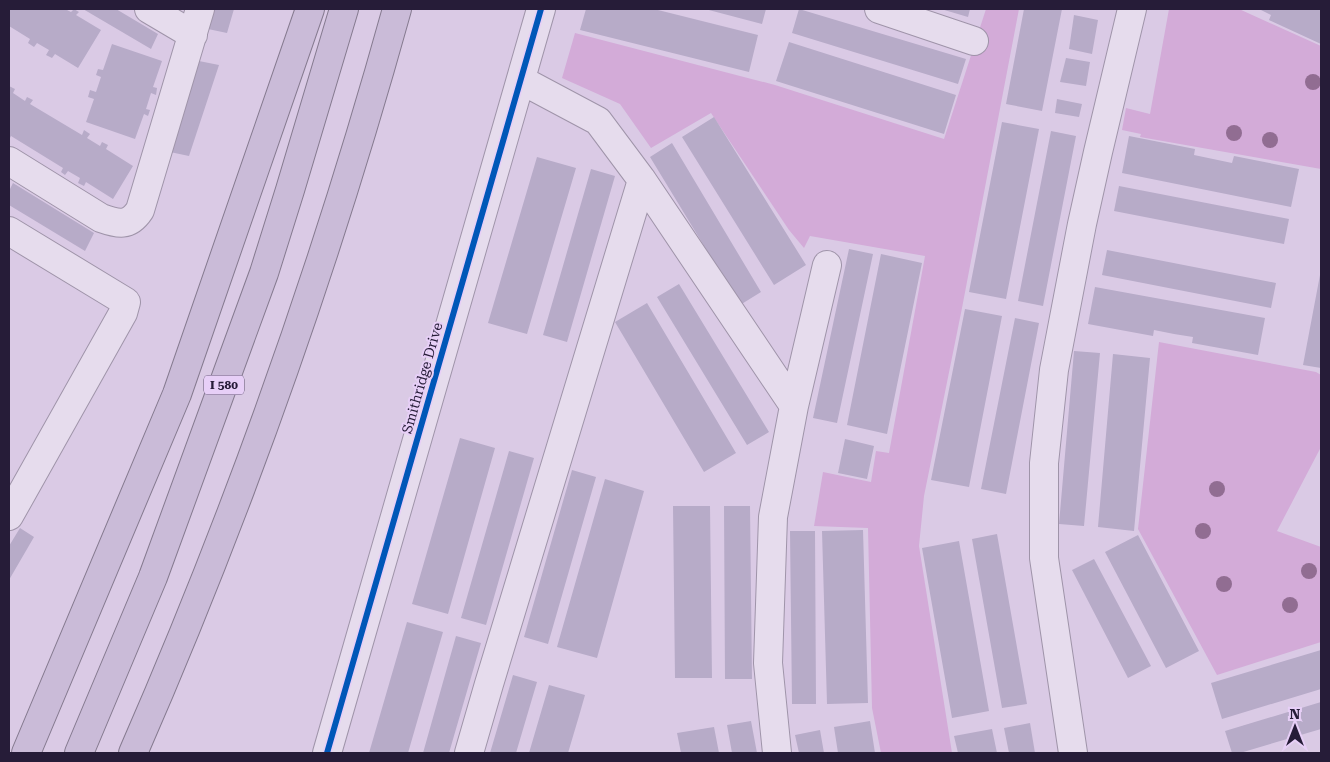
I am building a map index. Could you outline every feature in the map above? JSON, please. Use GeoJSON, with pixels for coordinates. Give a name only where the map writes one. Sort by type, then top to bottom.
{"type":"FeatureCollection","features":[{"type":"Feature","properties":{"kind":"highway"},"geometry":{"type":"LineString","coordinates":[[24,753],[43,713],[177,394],[310,9]]}},
{"type":"Feature","properties":{"kind":"highway","name":"I 580"},"geometry":{"type":"LineString","coordinates":[[79,753],[153,578],[261,282],[344,9]]}},
{"type":"Feature","properties":{"kind":"highway"},"geometry":{"type":"LineString","coordinates":[[134,753],[201,592],[259,438],[342,194],[397,9]]}},
{"type":"Feature","properties":{"kind":"street"},"geometry":{"type":"LineString","coordinates":[[149,9],[193,35]]}},
{"type":"Feature","properties":{"kind":"street"},"geometry":{"type":"LineString","coordinates":[[9,161],[101,218],[114,223],[125,223],[135,218],[140,210],[200,9]]}},
{"type":"Feature","properties":{"kind":"street","name":"Smithridge Drive"},"geometry":{"type":"LineString","coordinates":[[327,753],[541,9]]}},
{"type":"Feature","properties":{"kind":"street"},"geometry":{"type":"LineString","coordinates":[[879,9],[974,41]]}},
{"type":"Feature","properties":{"kind":"street"},"geometry":{"type":"LineString","coordinates":[[1073,753],[1044,558],[1044,463],[1054,370],[1082,224],[1132,9]]}},
{"type":"Feature","properties":{"kind":"street"},"geometry":{"type":"LineString","coordinates":[[521,80],[598,121],[642,180],[794,406]]}},
{"type":"Feature","properties":{"kind":"street"},"geometry":{"type":"LineString","coordinates":[[470,753],[489,684],[642,180]]}},
{"type":"Feature","properties":{"kind":"street"},"geometry":{"type":"LineString","coordinates":[[9,516],[123,312],[126,302],[13,242]]}},
{"type":"Feature","properties":{"kind":"street"},"geometry":{"type":"LineString","coordinates":[[777,753],[768,663],[773,517],[794,406],[827,265]]}},
{"type":"Feature","properties":{"kind":"shaded area"},"geometry":{"type":"Polygon","coordinates":[[[986,9],[1019,9],[924,496],[919,546],[952,753],[881,753],[872,708],[868,528],[814,526],[823,472],[871,482],[876,451],[889,453],[925,256],[810,236],[804,248],[789,230],[711,113],[651,148],[620,104],[562,78],[575,33],[775,85],[944,139],[986,9]]]}},
{"type":"Feature","properties":{"kind":"shaded area"},"geometry":{"type":"Polygon","coordinates":[[[1169,9],[1239,9],[1321,46],[1321,169],[1140,137],[1141,134],[1122,130],[1126,108],[1150,114],[1169,9]]]}},
{"type":"Feature","properties":{"kind":"shaded area"},"geometry":{"type":"Polygon","coordinates":[[[1159,342],[1316,372],[1321,375],[1321,447],[1277,531],[1321,547],[1321,642],[1217,675],[1138,529],[1159,342]]]}},
{"type":"Feature","properties":{"kind":"building"},"geometry":{"type":"Polygon","coordinates":[[[9,9],[65,9],[71,12],[74,9],[79,12],[76,15],[101,30],[78,68],[55,54],[52,58],[46,55],[49,50],[37,43],[34,47],[28,43],[30,39],[9,26],[9,9]]]}},
{"type":"Feature","properties":{"kind":"building"},"geometry":{"type":"Polygon","coordinates":[[[83,9],[116,9],[158,34],[151,49],[83,9]]]}},
{"type":"Feature","properties":{"kind":"building"},"geometry":{"type":"Polygon","coordinates":[[[213,9],[234,9],[227,33],[208,29],[213,9]]]}},
{"type":"Feature","properties":{"kind":"building"},"geometry":{"type":"Polygon","coordinates":[[[586,9],[654,9],[758,35],[749,72],[580,30],[586,9]]]}},
{"type":"Feature","properties":{"kind":"building"},"geometry":{"type":"Polygon","coordinates":[[[705,9],[766,9],[762,24],[705,9]]]}},
{"type":"Feature","properties":{"kind":"building"},"geometry":{"type":"Polygon","coordinates":[[[799,9],[966,59],[958,84],[792,33],[799,9]]]}},
{"type":"Feature","properties":{"kind":"building"},"geometry":{"type":"Polygon","coordinates":[[[941,9],[970,9],[968,17],[941,9]]]}},
{"type":"Feature","properties":{"kind":"building"},"geometry":{"type":"Polygon","coordinates":[[[1024,9],[1062,9],[1042,111],[1006,104],[1024,9]]]}},
{"type":"Feature","properties":{"kind":"building"},"geometry":{"type":"Polygon","coordinates":[[[1259,9],[1321,9],[1321,44],[1269,20],[1271,15],[1259,9]]]}},
{"type":"Feature","properties":{"kind":"building"},"geometry":{"type":"Polygon","coordinates":[[[1074,15],[1098,20],[1092,54],[1069,49],[1074,15]]]}},
{"type":"Feature","properties":{"kind":"building"},"geometry":{"type":"Polygon","coordinates":[[[789,42],[956,95],[944,134],[776,81],[789,42]]]}},
{"type":"Feature","properties":{"kind":"building"},"geometry":{"type":"Polygon","coordinates":[[[112,44],[162,61],[153,87],[157,88],[156,95],[151,93],[146,109],[150,110],[148,116],[144,114],[135,139],[86,122],[94,99],[88,97],[90,90],[96,92],[101,77],[96,75],[98,69],[103,70],[112,44]]]}},
{"type":"Feature","properties":{"kind":"building"},"geometry":{"type":"Polygon","coordinates":[[[1066,58],[1090,62],[1086,86],[1060,82],[1066,58]]]}},
{"type":"Feature","properties":{"kind":"building"},"geometry":{"type":"Polygon","coordinates":[[[199,61],[219,65],[189,156],[170,152],[199,61]]]}},
{"type":"Feature","properties":{"kind":"building"},"geometry":{"type":"Polygon","coordinates":[[[9,86],[15,89],[13,93],[25,101],[27,97],[33,100],[30,104],[82,135],[84,130],[90,134],[87,138],[100,146],[102,142],[108,145],[106,149],[133,166],[113,199],[86,182],[84,186],[78,183],[80,178],[68,171],[65,175],[61,172],[63,168],[11,136],[9,140],[9,86]]]}},
{"type":"Feature","properties":{"kind":"building"},"geometry":{"type":"Polygon","coordinates":[[[1057,99],[1082,104],[1079,117],[1055,113],[1057,99]]]}},
{"type":"Feature","properties":{"kind":"building"},"geometry":{"type":"Polygon","coordinates":[[[714,117],[806,265],[774,285],[682,137],[714,117]]]}},
{"type":"Feature","properties":{"kind":"building"},"geometry":{"type":"Polygon","coordinates":[[[1002,122],[1039,129],[1006,299],[969,292],[1002,122]]]}},
{"type":"Feature","properties":{"kind":"building"},"geometry":{"type":"Polygon","coordinates":[[[1051,131],[1076,136],[1043,306],[1018,301],[1051,131]]]}},
{"type":"Feature","properties":{"kind":"building"},"geometry":{"type":"Polygon","coordinates":[[[1129,136],[1195,149],[1194,155],[1232,163],[1234,156],[1299,169],[1291,207],[1122,173],[1129,136]]]}},
{"type":"Feature","properties":{"kind":"building"},"geometry":{"type":"Polygon","coordinates":[[[672,143],[761,292],[740,305],[650,157],[672,143]]]}},
{"type":"Feature","properties":{"kind":"building"},"geometry":{"type":"Polygon","coordinates":[[[537,157],[576,168],[527,334],[488,323],[537,157]]]}},
{"type":"Feature","properties":{"kind":"building"},"geometry":{"type":"Polygon","coordinates":[[[591,169],[615,176],[567,342],[543,335],[591,169]]]}},
{"type":"Feature","properties":{"kind":"building"},"geometry":{"type":"Polygon","coordinates":[[[13,183],[94,233],[85,251],[9,205],[9,191],[13,183]]]}},
{"type":"Feature","properties":{"kind":"building"},"geometry":{"type":"Polygon","coordinates":[[[1119,186],[1289,219],[1284,244],[1114,211],[1119,186]]]}},
{"type":"Feature","properties":{"kind":"building"},"geometry":{"type":"Polygon","coordinates":[[[849,249],[873,254],[837,423],[813,418],[849,249]]]}},
{"type":"Feature","properties":{"kind":"building"},"geometry":{"type":"Polygon","coordinates":[[[1107,250],[1276,283],[1271,308],[1102,275],[1107,250]]]}},
{"type":"Feature","properties":{"kind":"building"},"geometry":{"type":"Polygon","coordinates":[[[881,254],[922,263],[887,434],[847,425],[881,254]]]}},
{"type":"Feature","properties":{"kind":"building"},"geometry":{"type":"Polygon","coordinates":[[[1321,275],[1321,368],[1303,365],[1321,275]]]}},
{"type":"Feature","properties":{"kind":"building"},"geometry":{"type":"Polygon","coordinates":[[[679,284],[769,432],[747,445],[657,297],[679,284]]]}},
{"type":"Feature","properties":{"kind":"building"},"geometry":{"type":"Polygon","coordinates":[[[1095,287],[1265,318],[1258,355],[1192,343],[1193,337],[1154,330],[1153,336],[1088,324],[1095,287]]]}},
{"type":"Feature","properties":{"kind":"building"},"geometry":{"type":"Polygon","coordinates":[[[647,303],[736,453],[704,472],[615,322],[647,303]]]}},
{"type":"Feature","properties":{"kind":"building"},"geometry":{"type":"Polygon","coordinates":[[[965,309],[1002,316],[969,487],[931,480],[965,309]]]}},
{"type":"Feature","properties":{"kind":"building"},"geometry":{"type":"Polygon","coordinates":[[[1015,318],[1039,323],[1006,494],[981,489],[1015,318]]]}},
{"type":"Feature","properties":{"kind":"building"},"geometry":{"type":"Polygon","coordinates":[[[1074,351],[1100,353],[1084,526],[1059,524],[1074,351]]]}},
{"type":"Feature","properties":{"kind":"building"},"geometry":{"type":"Polygon","coordinates":[[[1113,354],[1150,358],[1134,531],[1098,527],[1113,354]]]}},
{"type":"Feature","properties":{"kind":"building"},"geometry":{"type":"Polygon","coordinates":[[[460,438],[495,448],[448,614],[412,604],[460,438]]]}},
{"type":"Feature","properties":{"kind":"building"},"geometry":{"type":"Polygon","coordinates":[[[845,439],[874,446],[867,479],[838,473],[845,439]]]}},
{"type":"Feature","properties":{"kind":"building"},"geometry":{"type":"Polygon","coordinates":[[[509,451],[534,458],[486,625],[461,618],[509,451]]]}},
{"type":"Feature","properties":{"kind":"building"},"geometry":{"type":"Polygon","coordinates":[[[572,470],[596,477],[548,644],[524,637],[572,470]]]}},
{"type":"Feature","properties":{"kind":"building"},"geometry":{"type":"Polygon","coordinates":[[[605,479],[644,491],[597,658],[557,647],[605,479]]]}},
{"type":"Feature","properties":{"kind":"building"},"geometry":{"type":"Polygon","coordinates":[[[673,506],[710,506],[712,678],[675,678],[673,506]]]}},
{"type":"Feature","properties":{"kind":"building"},"geometry":{"type":"Polygon","coordinates":[[[724,506],[750,506],[752,679],[725,679],[724,506]]]}},
{"type":"Feature","properties":{"kind":"building"},"geometry":{"type":"Polygon","coordinates":[[[20,528],[34,537],[9,580],[9,546],[20,528]]]}},
{"type":"Feature","properties":{"kind":"building"},"geometry":{"type":"Polygon","coordinates":[[[863,530],[868,703],[827,704],[822,531],[863,530]]]}},
{"type":"Feature","properties":{"kind":"building"},"geometry":{"type":"Polygon","coordinates":[[[790,531],[815,531],[816,704],[792,704],[790,531]]]}},
{"type":"Feature","properties":{"kind":"building"},"geometry":{"type":"Polygon","coordinates":[[[997,534],[1027,704],[1002,708],[972,539],[997,534]]]}},
{"type":"Feature","properties":{"kind":"building"},"geometry":{"type":"Polygon","coordinates":[[[1138,535],[1199,651],[1166,668],[1105,552],[1138,535]]]}},
{"type":"Feature","properties":{"kind":"building"},"geometry":{"type":"Polygon","coordinates":[[[959,541],[989,711],[952,718],[922,548],[959,541]]]}},
{"type":"Feature","properties":{"kind":"building"},"geometry":{"type":"Polygon","coordinates":[[[1094,559],[1151,666],[1128,678],[1072,570],[1094,559]]]}},
{"type":"Feature","properties":{"kind":"building"},"geometry":{"type":"Polygon","coordinates":[[[407,622],[443,632],[408,753],[369,753],[407,622]]]}},
{"type":"Feature","properties":{"kind":"building"},"geometry":{"type":"Polygon","coordinates":[[[456,636],[481,643],[449,753],[423,753],[456,636]]]}},
{"type":"Feature","properties":{"kind":"building"},"geometry":{"type":"Polygon","coordinates":[[[1321,650],[1321,689],[1222,719],[1211,683],[1321,650]]]}},
{"type":"Feature","properties":{"kind":"building"},"geometry":{"type":"Polygon","coordinates":[[[513,675],[537,682],[516,753],[490,753],[513,675]]]}},
{"type":"Feature","properties":{"kind":"building"},"geometry":{"type":"Polygon","coordinates":[[[549,685],[585,695],[579,716],[568,753],[529,753],[549,685]]]}},
{"type":"Feature","properties":{"kind":"building"},"geometry":{"type":"Polygon","coordinates":[[[1321,702],[1321,729],[1240,753],[1232,753],[1225,731],[1321,702]]]}},
{"type":"Feature","properties":{"kind":"building"},"geometry":{"type":"Polygon","coordinates":[[[751,721],[757,753],[732,753],[727,725],[751,721]]]}},
{"type":"Feature","properties":{"kind":"building"},"geometry":{"type":"Polygon","coordinates":[[[870,721],[875,753],[838,753],[834,727],[870,721]]]}},
{"type":"Feature","properties":{"kind":"building"},"geometry":{"type":"Polygon","coordinates":[[[1030,723],[1035,753],[1009,753],[1004,728],[1030,723]]]}},
{"type":"Feature","properties":{"kind":"building"},"geometry":{"type":"Polygon","coordinates":[[[714,727],[719,753],[681,753],[677,733],[714,727]]]}},
{"type":"Feature","properties":{"kind":"building"},"geometry":{"type":"Polygon","coordinates":[[[992,729],[997,753],[958,753],[954,736],[992,729]]]}},
{"type":"Feature","properties":{"kind":"building"},"geometry":{"type":"Polygon","coordinates":[[[820,730],[824,753],[799,753],[795,735],[820,730]]]}},
{"type":"Feature","properties":{"kind":"cycle path"},"geometry":{"type":"LineString","coordinates":[[327,753],[541,9]]}}]}
